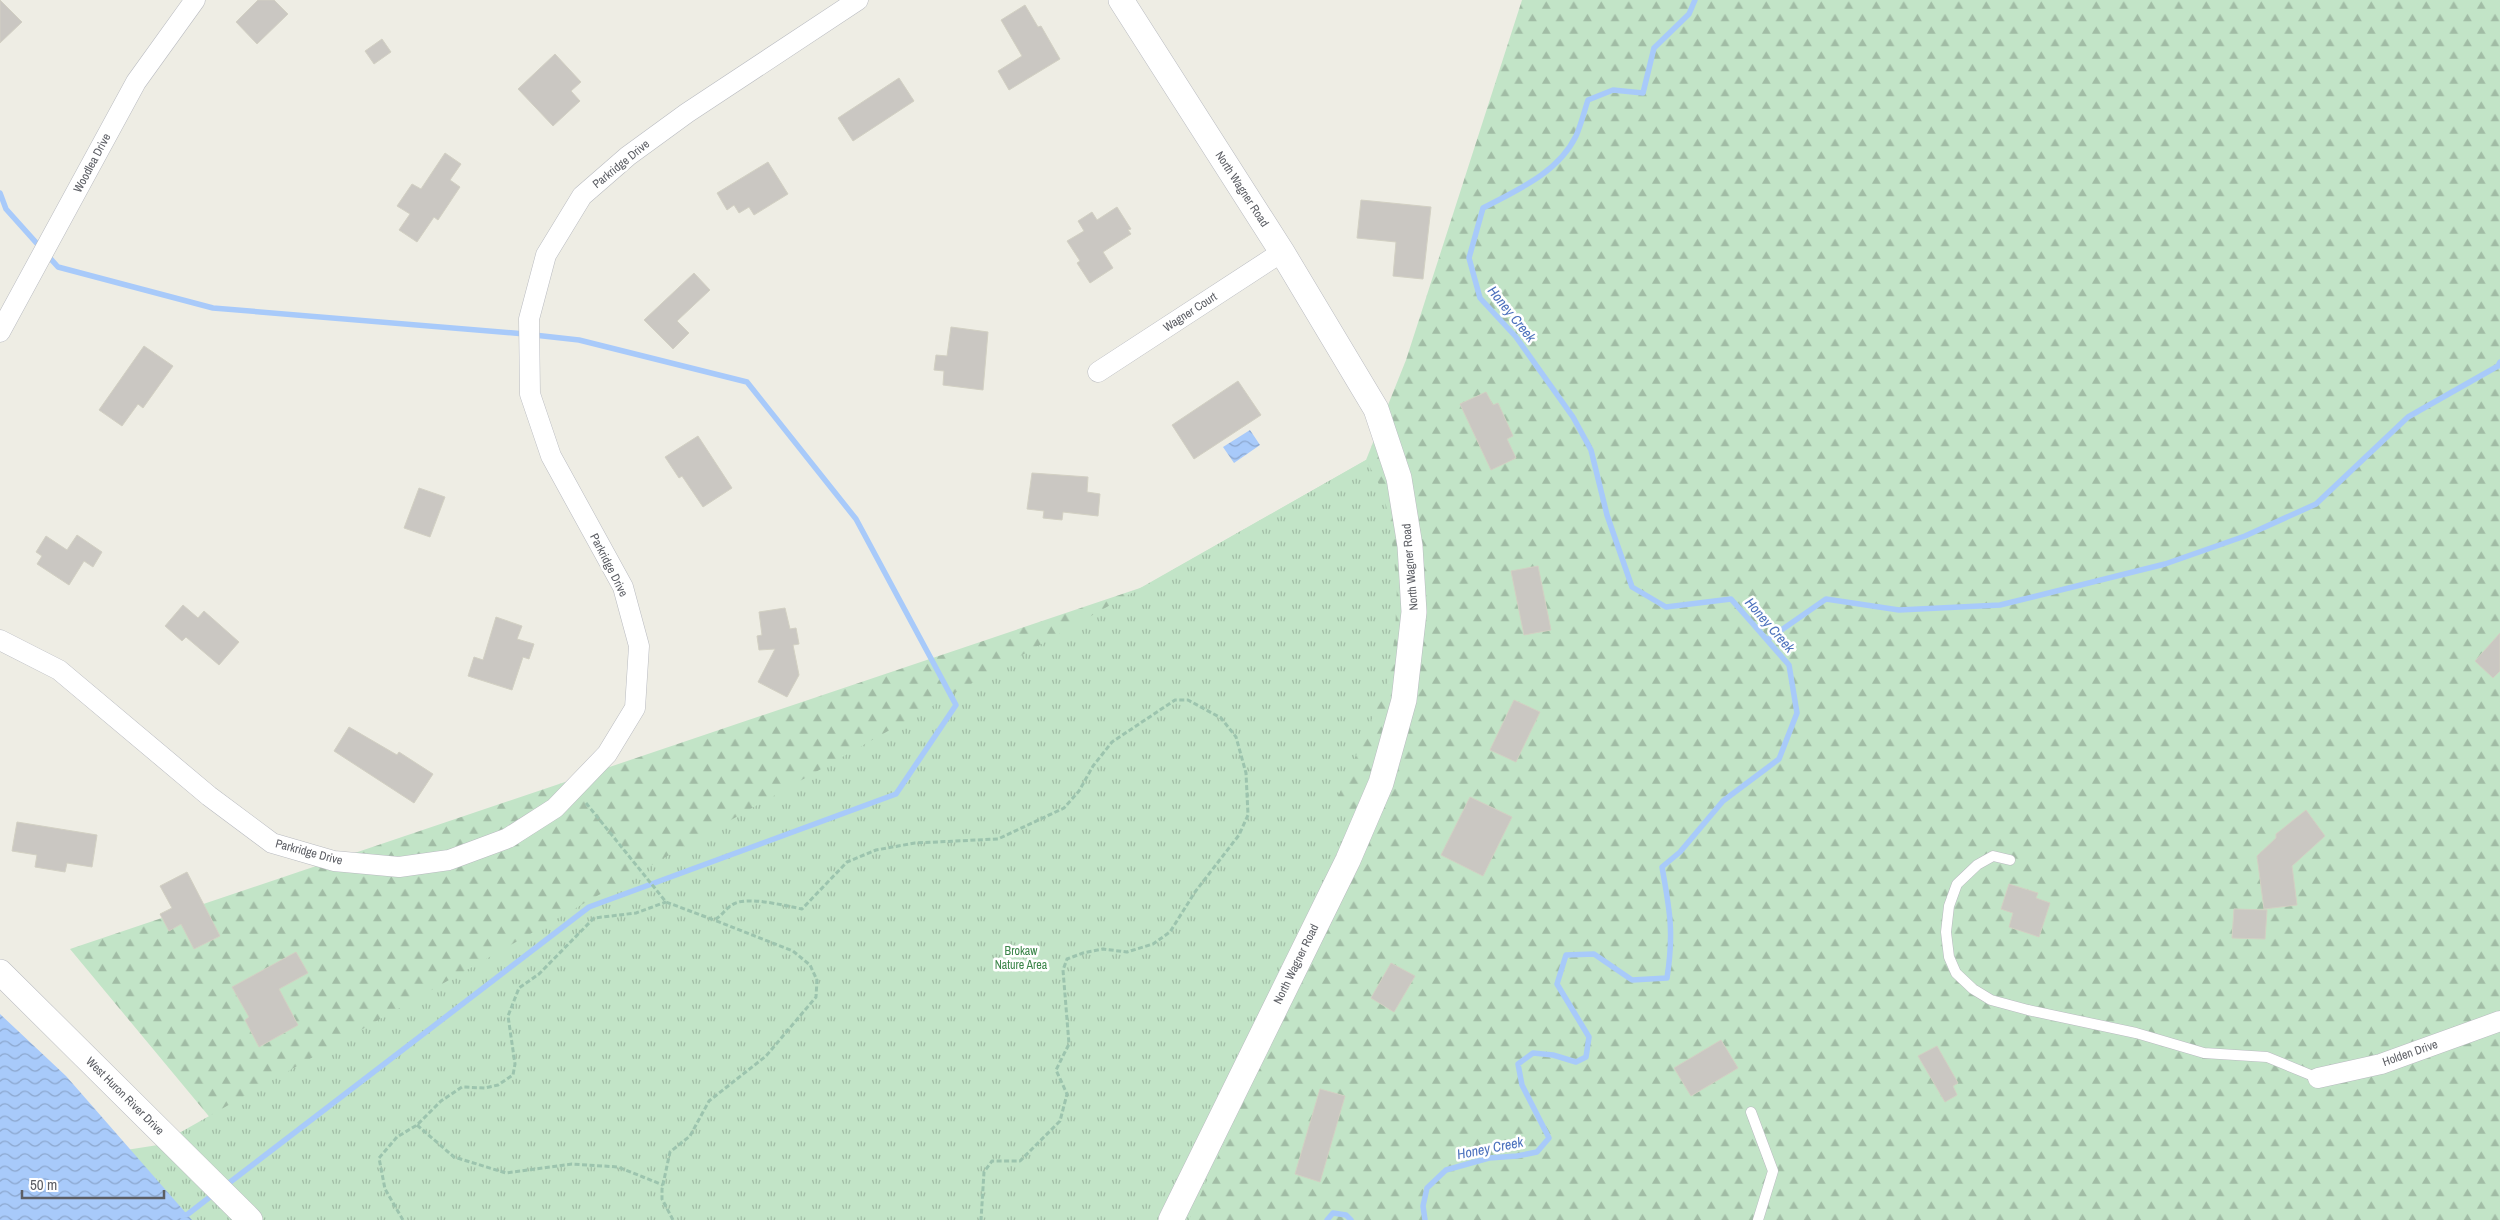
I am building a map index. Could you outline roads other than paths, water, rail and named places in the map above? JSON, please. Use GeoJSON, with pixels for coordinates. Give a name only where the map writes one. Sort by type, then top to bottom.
{"type":"FeatureCollection","features":[{"type":"Feature","properties":{"kind":"street","name":"Woodlea Drive"},"geometry":{"type":"LineString","coordinates":[[0,332],[136,82],[195,0]]}},
{"type":"Feature","properties":{"kind":"street","name":"Parkridge Drive"},"geometry":{"type":"LineString","coordinates":[[0,640],[59,670],[209,796],[272,843],[334,861],[399,867],[449,860],[508,838],[555,808],[607,754],[635,708],[639,646],[623,587],[551,456],[530,394],[529,319],[546,255],[582,196],[628,156],[687,112],[858,0]]}},
{"type":"Feature","properties":{"kind":"street","name":"North Wagner Road"},"geometry":{"type":"LineString","coordinates":[[1121,0],[1282,252],[1376,409],[1399,478],[1410,546],[1414,612],[1404,700],[1381,783],[1343,869],[1171,1220]]}},
{"type":"Feature","properties":{"kind":"street","name":"Wagner Court"},"geometry":{"type":"LineString","coordinates":[[1098,372],[1282,252]]}},
{"type":"Feature","properties":{"kind":"street","name":"West Huron River Drive"},"geometry":{"type":"LineString","coordinates":[[0,972],[250,1220]]}},
{"type":"Feature","properties":{"kind":"street","name":"Holden Drive"},"geometry":{"type":"LineString","coordinates":[[2318,1078],[2381,1064],[2500,1021]]}},
{"type":"Feature","properties":{"kind":"lane"},"geometry":{"type":"LineString","coordinates":[[2010,860],[1994,856],[1976,865],[1957,884],[1949,906],[1946,932],[1949,957],[1956,973],[1973,989],[1991,1000],[2028,1010],[2136,1033],[2204,1053],[2268,1057],[2318,1078]]}},
{"type":"Feature","properties":{"kind":"lane"},"geometry":{"type":"LineString","coordinates":[[1751,1112],[1773,1172],[1758,1220]]}},
{"type":"Feature","properties":{"kind":"water"},"geometry":{"type":"Polygon","coordinates":[[[1250,430],[1260,445],[1234,463],[1223,447],[1250,430]]]}},
{"type":"Feature","properties":{"kind":"water"},"geometry":{"type":"Polygon","coordinates":[[[0,1014],[66,1076],[192,1220],[0,1220],[0,1014]]]}},
{"type":"Feature","properties":{"kind":"waterway","name":"Honey Creek"},"geometry":{"type":"LineString","coordinates":[[1425,1220],[1423,1206],[1427,1188],[1446,1170],[1489,1158],[1537,1152],[1549,1138],[1522,1085],[1518,1064],[1533,1053],[1553,1055],[1576,1062],[1586,1057],[1589,1037],[1557,984],[1566,955],[1594,954],[1632,980],[1667,978],[1671,935],[1662,867],[1680,852],[1723,801],[1779,759],[1797,713],[1789,665],[1731,599],[1666,607],[1632,587],[1607,515],[1591,450],[1573,417],[1516,337],[1480,298],[1469,258],[1483,208],[1523,187],[1559,160],[1576,136],[1588,100],[1613,90],[1643,93],[1654,48],[1689,14],[1695,0]]}},
{"type":"Feature","properties":{"kind":"waterway"},"geometry":{"type":"LineString","coordinates":[[0,193],[6,209],[58,267],[213,308],[525,334]]}},
{"type":"Feature","properties":{"kind":"waterway"},"geometry":{"type":"LineString","coordinates":[[225,1186],[589,907],[896,794],[956,705],[856,519],[747,382],[579,340],[534,335]]}},
{"type":"Feature","properties":{"kind":"waterway"},"geometry":{"type":"LineString","coordinates":[[1767,640],[1826,599],[1899,610],[2000,605],[2165,564],[2245,536],[2316,504],[2408,417],[2498,366],[2500,362]]}},
{"type":"Feature","properties":{"kind":"waterway"},"geometry":{"type":"LineString","coordinates":[[182,1216],[188,1214],[215,1193]]}},
{"type":"Feature","properties":{"kind":"waterway","name":"Honey Creek"},"geometry":{"type":"LineString","coordinates":[[1327,1220],[1333,1213],[1346,1215],[1351,1220]]}},
{"type":"Feature","properties":{"kind":"park label","name":"Brokaw Nature Area"},"geometry":{"type":"Point","coordinates":[1021,958]}}]}
